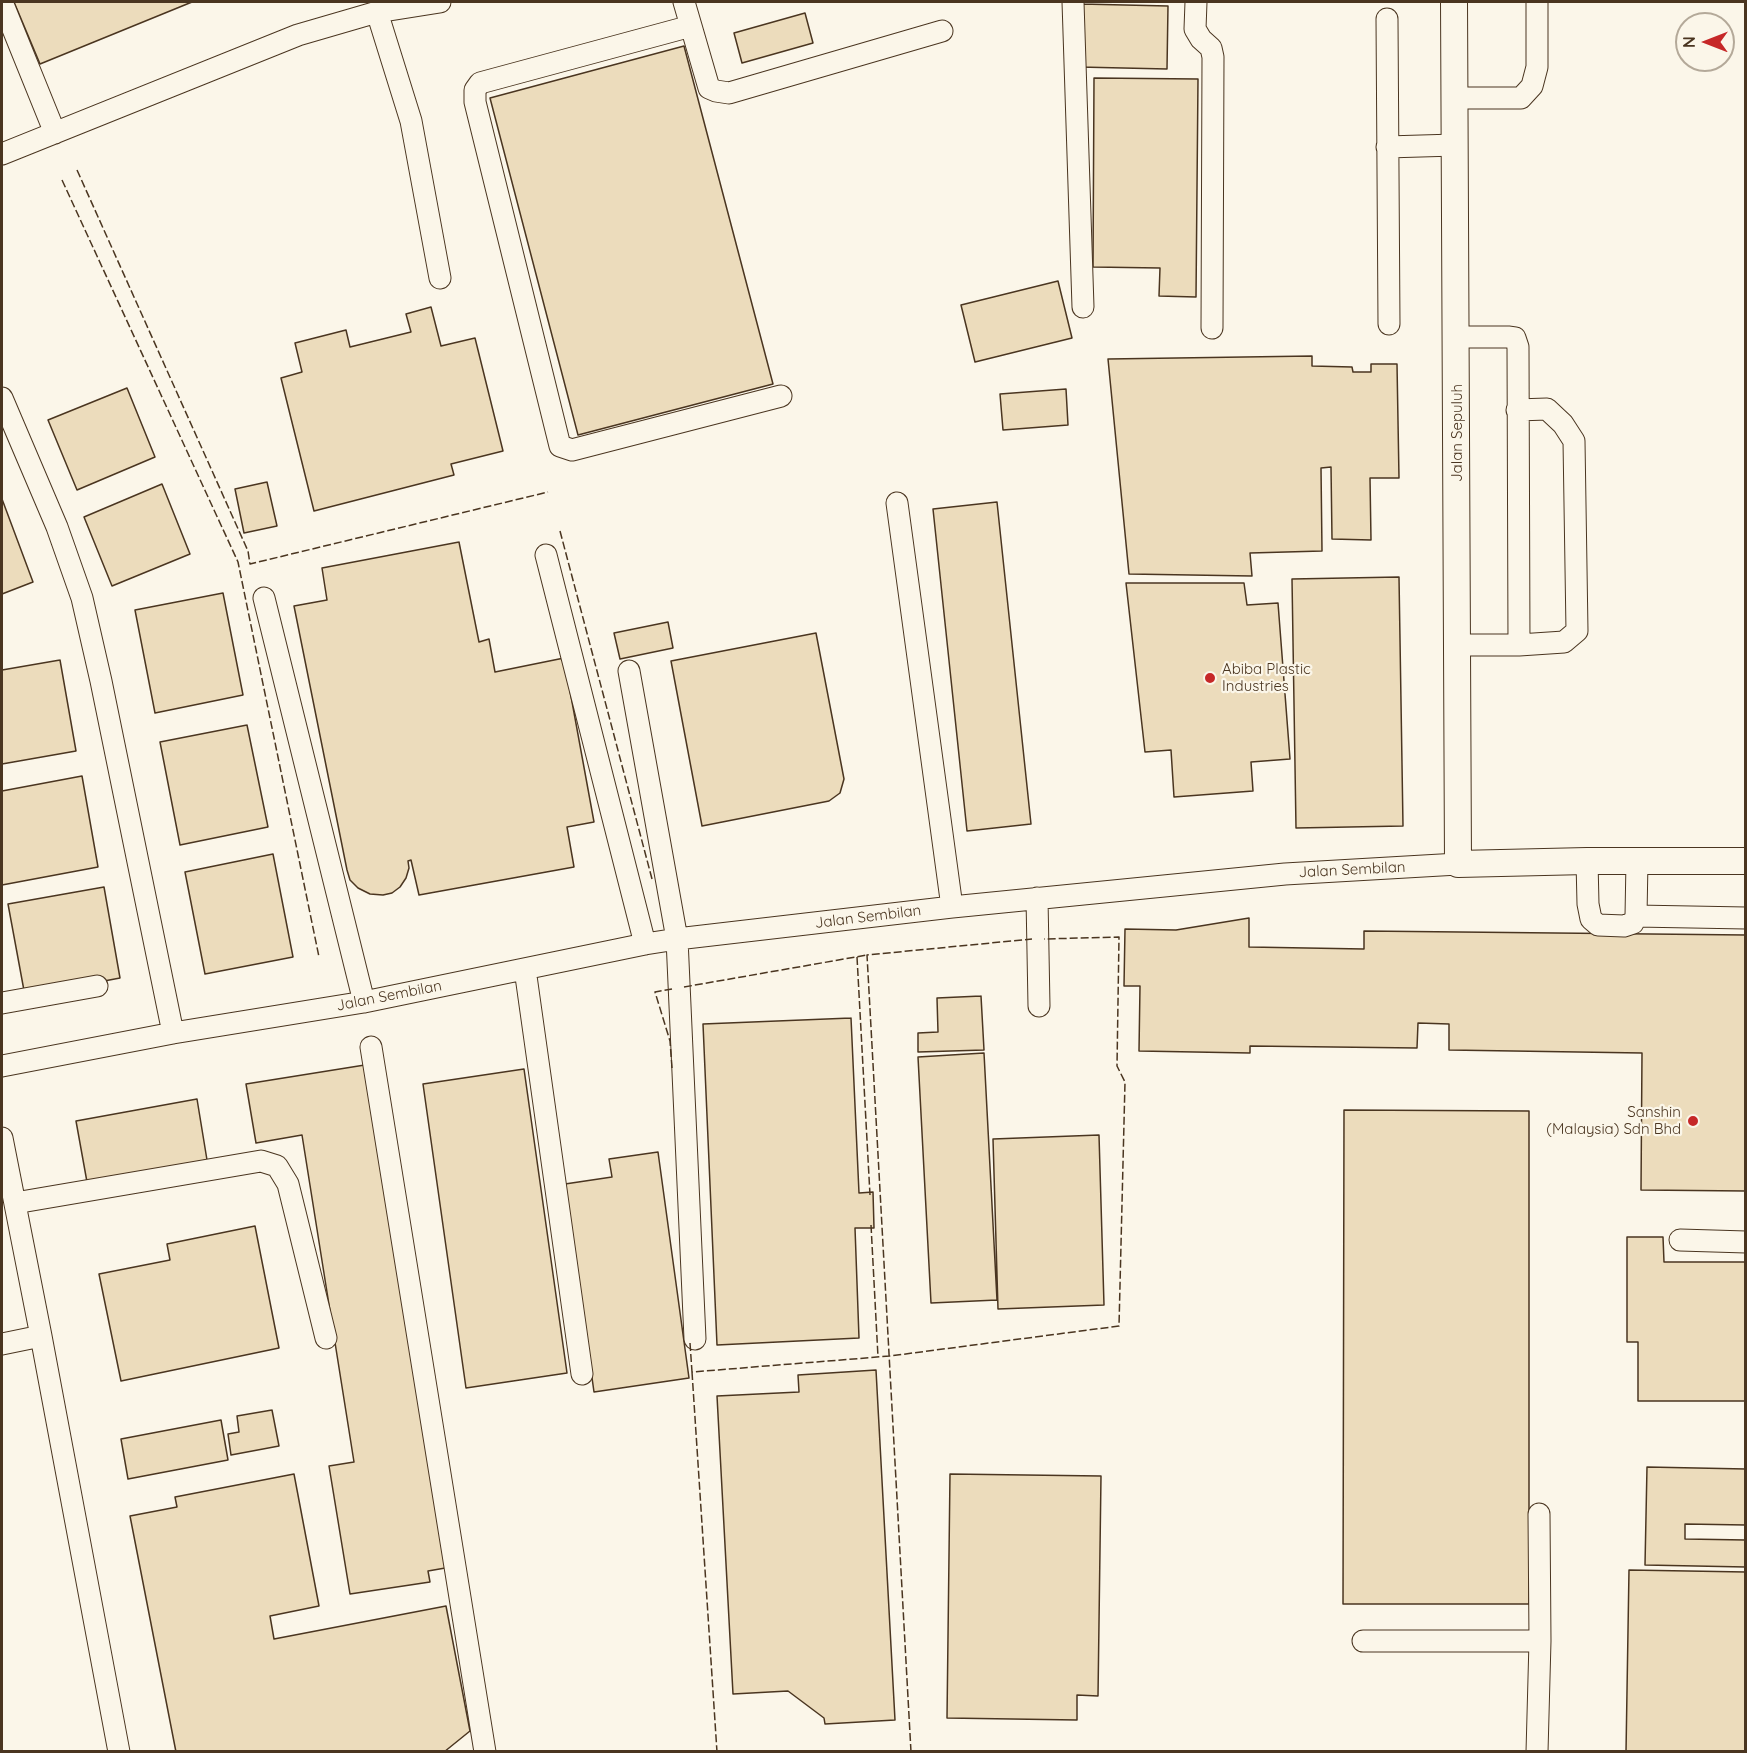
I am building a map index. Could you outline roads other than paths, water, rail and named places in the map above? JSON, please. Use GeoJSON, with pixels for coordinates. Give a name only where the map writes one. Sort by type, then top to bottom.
{"type":"FeatureCollection","features":[{"type":"Feature","properties":{"kind":"main road","name":"Jalan Sepuluh"},"geometry":{"type":"LineString","coordinates":[[1454,2],[1458,864]]}},
{"type":"Feature","properties":{"kind":"main road","name":"Jalan Sembilan"},"geometry":{"type":"LineString","coordinates":[[1458,864],[1746,861]]}},
{"type":"Feature","properties":{"kind":"street"},"geometry":{"type":"LineString","coordinates":[[2,2],[55,133]]}},
{"type":"Feature","properties":{"kind":"street"},"geometry":{"type":"LineString","coordinates":[[2,154],[298,35],[377,12],[440,2]]}},
{"type":"Feature","properties":{"kind":"street"},"geometry":{"type":"LineString","coordinates":[[684,2],[709,88],[729,93],[942,31]]}},
{"type":"Feature","properties":{"kind":"street"},"geometry":{"type":"LineString","coordinates":[[1073,2],[1083,307]]}},
{"type":"Feature","properties":{"kind":"street"},"geometry":{"type":"LineString","coordinates":[[1196,2],[1195,29],[1201,39],[1211,48],[1213,57],[1212,328]]}},
{"type":"Feature","properties":{"kind":"street"},"geometry":{"type":"LineString","coordinates":[[1455,98],[1521,98],[1532,86],[1538,67],[1538,2]]}},
{"type":"Feature","properties":{"kind":"street"},"geometry":{"type":"LineString","coordinates":[[377,12],[411,121],[440,278]]}},
{"type":"Feature","properties":{"kind":"street"},"geometry":{"type":"LineString","coordinates":[[1387,19],[1389,324]]}},
{"type":"Feature","properties":{"kind":"street"},"geometry":{"type":"LineString","coordinates":[[691,26],[480,82],[475,90],[474,102],[560,446],[572,450],[781,396]]}},
{"type":"Feature","properties":{"kind":"street"},"geometry":{"type":"LineString","coordinates":[[1388,147],[1455,146]]}},
{"type":"Feature","properties":{"kind":"street"},"geometry":{"type":"LineString","coordinates":[[1457,337],[1515,338],[1518,346],[1519,645]]}},
{"type":"Feature","properties":{"kind":"street"},"geometry":{"type":"LineString","coordinates":[[2,398],[57,527],[82,598],[173,1033]]}},
{"type":"Feature","properties":{"kind":"street"},"geometry":{"type":"LineString","coordinates":[[1458,645],[1564,642],[1577,631],[1574,441],[1563,424],[1547,409],[1517,410]]}},
{"type":"Feature","properties":{"kind":"street"},"geometry":{"type":"LineString","coordinates":[[897,503],[952,907]]}},
{"type":"Feature","properties":{"kind":"street"},"geometry":{"type":"LineString","coordinates":[[546,555],[645,944]]}},
{"type":"Feature","properties":{"kind":"street"},"geometry":{"type":"LineString","coordinates":[[264,598],[364,1002]]}},
{"type":"Feature","properties":{"kind":"street"},"geometry":{"type":"LineString","coordinates":[[629,671],[677,939],[695,1339]]}},
{"type":"Feature","properties":{"kind":"street"},"geometry":{"type":"LineString","coordinates":[[1587,861],[1588,904],[1591,919],[1598,926],[1624,926],[1633,923],[1636,916],[1637,861]]}},
{"type":"Feature","properties":{"kind":"street","name":"Jalan Sembilan"},"geometry":{"type":"LineString","coordinates":[[2,1066],[173,1033],[364,1002],[677,939],[952,907],[1285,874],[1458,864]]}},
{"type":"Feature","properties":{"kind":"street"},"geometry":{"type":"LineString","coordinates":[[1037,898],[1039,1006]]}},
{"type":"Feature","properties":{"kind":"street"},"geometry":{"type":"LineString","coordinates":[[1636,916],[1746,918]]}},
{"type":"Feature","properties":{"kind":"street"},"geometry":{"type":"LineString","coordinates":[[525,969],[582,1374]]}},
{"type":"Feature","properties":{"kind":"street"},"geometry":{"type":"LineString","coordinates":[[2,1004],[97,986]]}},
{"type":"Feature","properties":{"kind":"street"},"geometry":{"type":"LineString","coordinates":[[371,1047],[484,1752]]}},
{"type":"Feature","properties":{"kind":"street"},"geometry":{"type":"LineString","coordinates":[[2,1138],[119,1752]]}},
{"type":"Feature","properties":{"kind":"street"},"geometry":{"type":"LineString","coordinates":[[15,1203],[261,1161],[277,1166],[288,1184],[326,1338]]}},
{"type":"Feature","properties":{"kind":"street"},"geometry":{"type":"LineString","coordinates":[[1680,1240],[1746,1242]]}},
{"type":"Feature","properties":{"kind":"street"},"geometry":{"type":"LineString","coordinates":[[2,1344],[41,1336]]}},
{"type":"Feature","properties":{"kind":"street"},"geometry":{"type":"LineString","coordinates":[[1537,1752],[1540,1641],[1539,1514]]}},
{"type":"Feature","properties":{"kind":"street"},"geometry":{"type":"LineString","coordinates":[[1363,1641],[1540,1641]]}},
{"type":"Feature","properties":{"kind":"place","name":"Abiba Plastic Industries"},"geometry":{"type":"Point","coordinates":[1210,678]}},
{"type":"Feature","properties":{"kind":"place","name":"Sanshin (Malaysia) Sdn Bhd"},"geometry":{"type":"Point","coordinates":[1693,1121]}}]}
